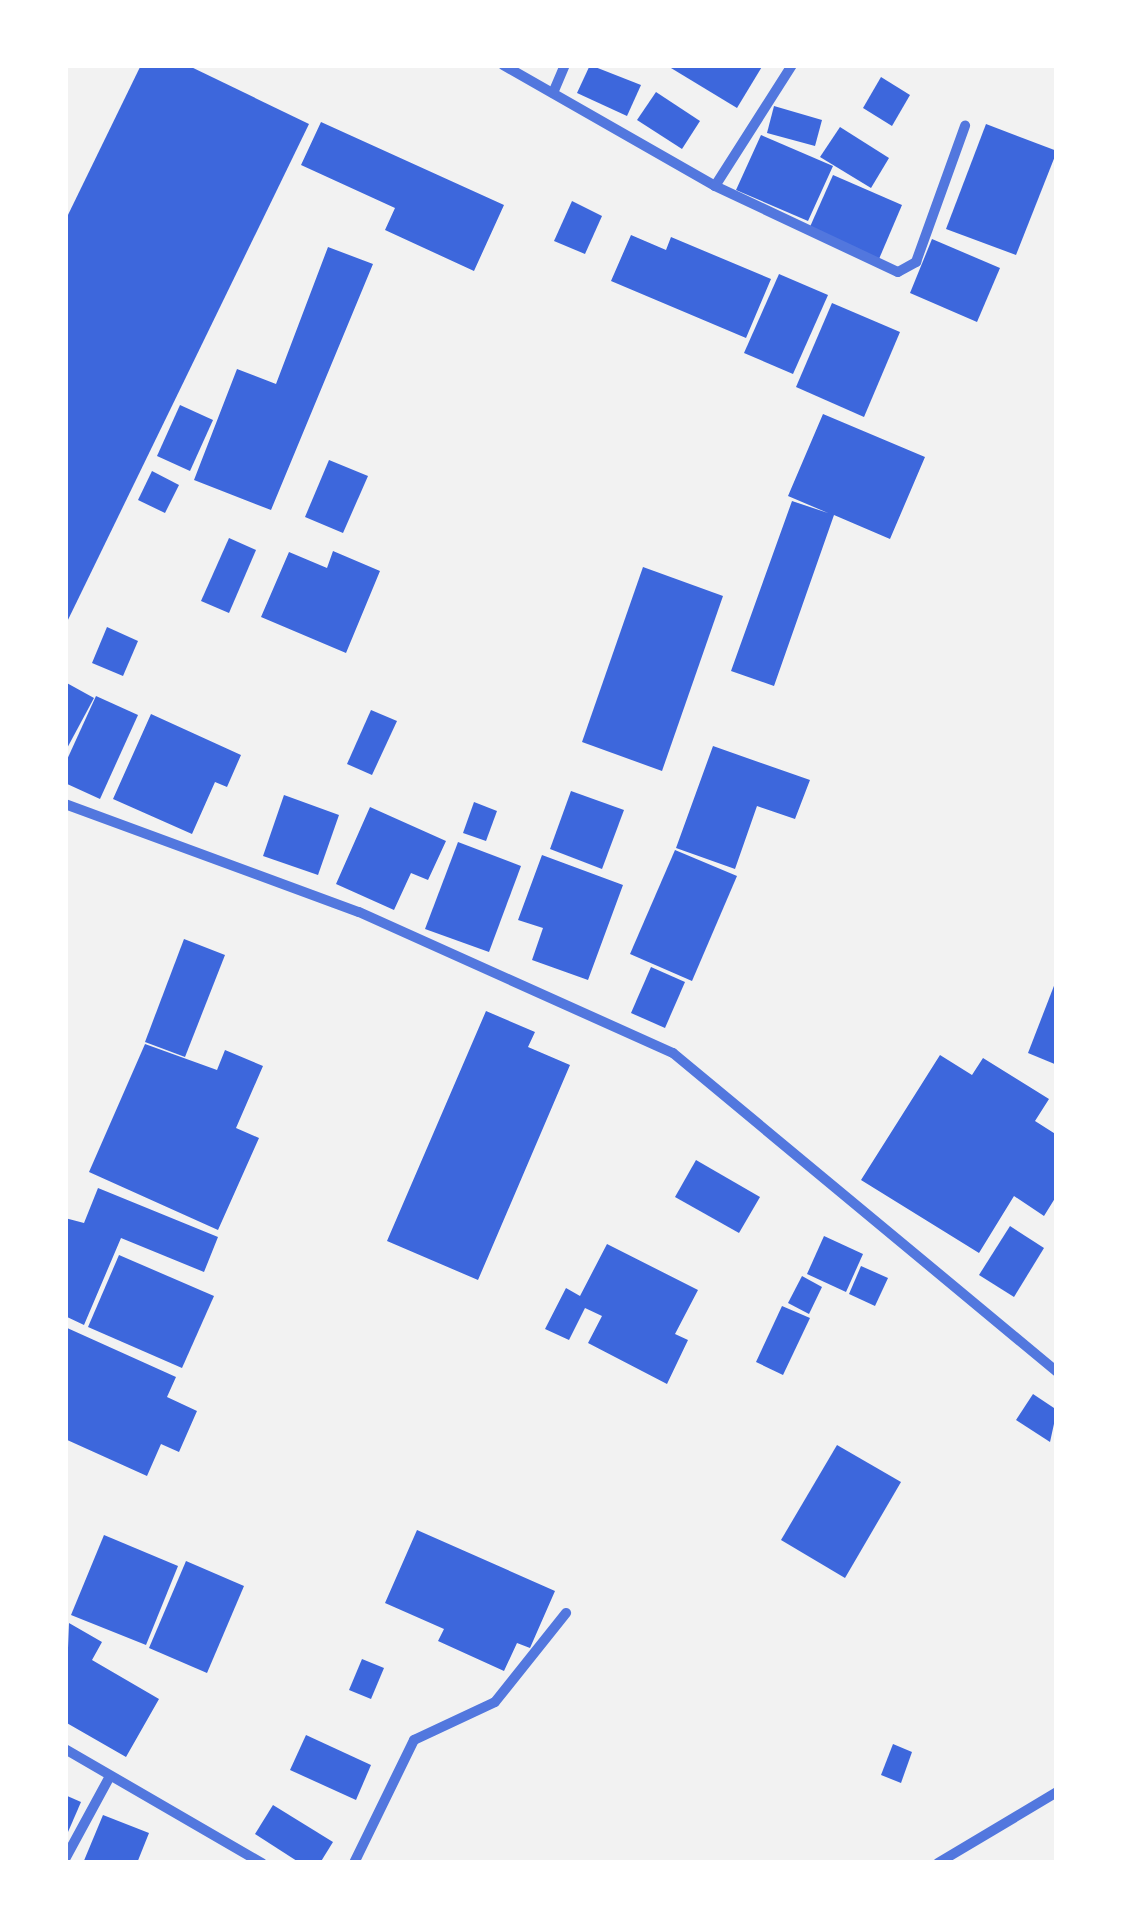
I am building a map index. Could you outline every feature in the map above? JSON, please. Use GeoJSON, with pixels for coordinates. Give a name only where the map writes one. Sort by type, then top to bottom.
{"type":"FeatureCollection","features":[{"type":"Feature","properties":{"kind":"street"},"geometry":{"type":"LineString","coordinates":[[504,65],[715,186],[863,259],[907,272],[965,126]]}},
{"type":"Feature","properties":{"kind":"street"},"geometry":{"type":"LineString","coordinates":[[553,93],[565,65]]}},
{"type":"Feature","properties":{"kind":"street"},"geometry":{"type":"LineString","coordinates":[[715,186],[792,65]]}},
{"type":"Feature","properties":{"kind":"street"},"geometry":{"type":"LineString","coordinates":[[65,804],[359,912],[673,1054],[1057,1372]]}},
{"type":"Feature","properties":{"kind":"street"},"geometry":{"type":"LineString","coordinates":[[354,1863],[414,1740],[494,1702],[566,1613]]}},
{"type":"Feature","properties":{"kind":"street"},"geometry":{"type":"LineString","coordinates":[[65,1749],[262,1863]]}},
{"type":"Feature","properties":{"kind":"street"},"geometry":{"type":"LineString","coordinates":[[65,1860],[110,1776]]}},
{"type":"Feature","properties":{"kind":"street"},"geometry":{"type":"LineString","coordinates":[[938,1863],[1057,1792]]}},
{"type":"Feature","properties":{"kind":"building"},"geometry":{"type":"Polygon","coordinates":[[[141,65],[187,65],[309,124],[65,626],[65,221],[141,65]]]}},
{"type":"Feature","properties":{"kind":"building"},"geometry":{"type":"Polygon","coordinates":[[[590,65],[641,85],[627,116],[577,93],[590,65]]]}},
{"type":"Feature","properties":{"kind":"building"},"geometry":{"type":"Polygon","coordinates":[[[666,65],[763,65],[737,108],[666,65]]]}},
{"type":"Feature","properties":{"kind":"building"},"geometry":{"type":"Polygon","coordinates":[[[881,77],[910,95],[892,126],[863,108],[881,77]]]}},
{"type":"Feature","properties":{"kind":"building"},"geometry":{"type":"Polygon","coordinates":[[[656,92],[700,121],[682,149],[637,120],[656,92]]]}},
{"type":"Feature","properties":{"kind":"building"},"geometry":{"type":"Polygon","coordinates":[[[774,106],[822,120],[815,146],[767,133],[774,106]]]}},
{"type":"Feature","properties":{"kind":"building"},"geometry":{"type":"Polygon","coordinates":[[[321,122],[504,205],[474,271],[385,230],[395,208],[301,165],[321,122]]]}},
{"type":"Feature","properties":{"kind":"building"},"geometry":{"type":"Polygon","coordinates":[[[986,124],[1057,151],[1016,255],[946,229],[986,124]]]}},
{"type":"Feature","properties":{"kind":"building"},"geometry":{"type":"Polygon","coordinates":[[[840,127],[889,158],[871,188],[820,157],[840,127]]]}},
{"type":"Feature","properties":{"kind":"building"},"geometry":{"type":"Polygon","coordinates":[[[761,135],[833,166],[808,221],[736,190],[761,135]]]}},
{"type":"Feature","properties":{"kind":"building"},"geometry":{"type":"Polygon","coordinates":[[[833,175],[902,205],[879,259],[809,229],[833,175]]]}},
{"type":"Feature","properties":{"kind":"building"},"geometry":{"type":"Polygon","coordinates":[[[572,201],[602,216],[585,254],[554,241],[572,201]]]}},
{"type":"Feature","properties":{"kind":"building"},"geometry":{"type":"Polygon","coordinates":[[[631,235],[666,250],[671,237],[771,279],[746,338],[611,281],[631,235]]]}},
{"type":"Feature","properties":{"kind":"building"},"geometry":{"type":"Polygon","coordinates":[[[932,239],[1000,268],[977,322],[910,293],[932,239]]]}},
{"type":"Feature","properties":{"kind":"building"},"geometry":{"type":"Polygon","coordinates":[[[328,247],[373,264],[271,510],[194,480],[237,369],[276,384],[328,247]]]}},
{"type":"Feature","properties":{"kind":"building"},"geometry":{"type":"Polygon","coordinates":[[[779,274],[828,295],[793,374],[744,353],[779,274]]]}},
{"type":"Feature","properties":{"kind":"building"},"geometry":{"type":"Polygon","coordinates":[[[832,303],[900,332],[864,417],[796,387],[832,303]]]}},
{"type":"Feature","properties":{"kind":"building"},"geometry":{"type":"Polygon","coordinates":[[[180,405],[213,420],[190,471],[157,456],[180,405]]]}},
{"type":"Feature","properties":{"kind":"building"},"geometry":{"type":"Polygon","coordinates":[[[823,414],[925,457],[890,539],[834,515],[774,686],[731,671],[792,501],[828,513],[788,496],[823,414]]]}},
{"type":"Feature","properties":{"kind":"building"},"geometry":{"type":"Polygon","coordinates":[[[329,460],[368,476],[343,533],[305,517],[329,460]]]}},
{"type":"Feature","properties":{"kind":"building"},"geometry":{"type":"Polygon","coordinates":[[[152,471],[179,485],[165,513],[138,500],[152,471]]]}},
{"type":"Feature","properties":{"kind":"building"},"geometry":{"type":"Polygon","coordinates":[[[229,538],[256,550],[229,613],[201,601],[229,538]]]}},
{"type":"Feature","properties":{"kind":"building"},"geometry":{"type":"Polygon","coordinates":[[[333,551],[380,571],[346,653],[261,617],[289,552],[327,568],[333,551]]]}},
{"type":"Feature","properties":{"kind":"building"},"geometry":{"type":"Polygon","coordinates":[[[643,567],[723,596],[662,771],[582,742],[643,567]]]}},
{"type":"Feature","properties":{"kind":"building"},"geometry":{"type":"Polygon","coordinates":[[[107,627],[138,641],[123,676],[92,663],[107,627]]]}},
{"type":"Feature","properties":{"kind":"building"},"geometry":{"type":"Polygon","coordinates":[[[65,682],[94,698],[65,752],[65,682]]]}},
{"type":"Feature","properties":{"kind":"building"},"geometry":{"type":"Polygon","coordinates":[[[96,696],[138,715],[100,799],[65,783],[65,764],[96,696]]]}},
{"type":"Feature","properties":{"kind":"building"},"geometry":{"type":"Polygon","coordinates":[[[371,710],[397,721],[372,775],[347,764],[371,710]]]}},
{"type":"Feature","properties":{"kind":"building"},"geometry":{"type":"Polygon","coordinates":[[[151,714],[241,755],[227,787],[215,782],[192,834],[113,799],[151,714]]]}},
{"type":"Feature","properties":{"kind":"building"},"geometry":{"type":"Polygon","coordinates":[[[713,746],[810,780],[795,819],[757,806],[735,869],[676,848],[713,746]]]}},
{"type":"Feature","properties":{"kind":"building"},"geometry":{"type":"Polygon","coordinates":[[[571,791],[624,810],[602,869],[550,849],[571,791]]]}},
{"type":"Feature","properties":{"kind":"building"},"geometry":{"type":"Polygon","coordinates":[[[284,795],[339,815],[318,875],[263,856],[284,795]]]}},
{"type":"Feature","properties":{"kind":"building"},"geometry":{"type":"Polygon","coordinates":[[[474,802],[497,811],[486,841],[463,833],[474,802]]]}},
{"type":"Feature","properties":{"kind":"building"},"geometry":{"type":"Polygon","coordinates":[[[370,807],[446,841],[428,880],[411,873],[394,910],[336,884],[370,807]]]}},
{"type":"Feature","properties":{"kind":"building"},"geometry":{"type":"Polygon","coordinates":[[[458,842],[521,866],[489,952],[425,929],[458,842]]]}},
{"type":"Feature","properties":{"kind":"building"},"geometry":{"type":"Polygon","coordinates":[[[675,850],[737,876],[692,981],[630,954],[675,850]]]}},
{"type":"Feature","properties":{"kind":"building"},"geometry":{"type":"Polygon","coordinates":[[[542,855],[623,885],[588,980],[532,960],[543,928],[518,920],[542,855]]]}},
{"type":"Feature","properties":{"kind":"building"},"geometry":{"type":"Polygon","coordinates":[[[184,939],[225,955],[185,1057],[145,1042],[184,939]]]}},
{"type":"Feature","properties":{"kind":"building"},"geometry":{"type":"Polygon","coordinates":[[[651,967],[685,982],[665,1028],[631,1013],[651,967]]]}},
{"type":"Feature","properties":{"kind":"building"},"geometry":{"type":"Polygon","coordinates":[[[1057,978],[1057,1065],[1028,1053],[1057,978]]]}},
{"type":"Feature","properties":{"kind":"building"},"geometry":{"type":"Polygon","coordinates":[[[486,1011],[535,1032],[528,1047],[570,1065],[478,1280],[387,1241],[486,1011]]]}},
{"type":"Feature","properties":{"kind":"building"},"geometry":{"type":"Polygon","coordinates":[[[145,1044],[217,1070],[225,1050],[263,1066],[236,1128],[259,1138],[218,1230],[89,1172],[145,1044]]]}},
{"type":"Feature","properties":{"kind":"building"},"geometry":{"type":"Polygon","coordinates":[[[940,1055],[972,1075],[983,1058],[1049,1099],[1035,1121],[1057,1135],[1057,1195],[1044,1216],[1014,1196],[979,1253],[861,1180],[940,1055]]]}},
{"type":"Feature","properties":{"kind":"building"},"geometry":{"type":"Polygon","coordinates":[[[696,1160],[760,1197],[739,1233],[675,1197],[696,1160]]]}},
{"type":"Feature","properties":{"kind":"building"},"geometry":{"type":"Polygon","coordinates":[[[98,1188],[218,1237],[204,1272],[121,1238],[84,1325],[65,1316],[65,1218],[84,1223],[98,1188]]]}},
{"type":"Feature","properties":{"kind":"building"},"geometry":{"type":"Polygon","coordinates":[[[1010,1226],[1044,1248],[1014,1297],[979,1275],[1010,1226]]]}},
{"type":"Feature","properties":{"kind":"building"},"geometry":{"type":"Polygon","coordinates":[[[824,1236],[863,1254],[846,1292],[807,1274],[824,1236]]]}},
{"type":"Feature","properties":{"kind":"building"},"geometry":{"type":"Polygon","coordinates":[[[607,1244],[698,1290],[675,1334],[688,1340],[667,1384],[588,1343],[602,1316],[585,1308],[569,1340],[545,1329],[566,1288],[580,1296],[607,1244]]]}},
{"type":"Feature","properties":{"kind":"building"},"geometry":{"type":"Polygon","coordinates":[[[119,1255],[214,1296],[182,1368],[88,1327],[119,1255]]]}},
{"type":"Feature","properties":{"kind":"building"},"geometry":{"type":"Polygon","coordinates":[[[861,1266],[888,1278],[875,1306],[849,1294],[861,1266]]]}},
{"type":"Feature","properties":{"kind":"building"},"geometry":{"type":"Polygon","coordinates":[[[802,1276],[822,1287],[809,1314],[788,1303],[802,1276]]]}},
{"type":"Feature","properties":{"kind":"building"},"geometry":{"type":"Polygon","coordinates":[[[782,1306],[810,1318],[783,1375],[756,1362],[782,1306]]]}},
{"type":"Feature","properties":{"kind":"building"},"geometry":{"type":"Polygon","coordinates":[[[65,1327],[176,1377],[167,1397],[197,1411],[179,1452],[161,1444],[147,1476],[65,1439],[65,1327]]]}},
{"type":"Feature","properties":{"kind":"building"},"geometry":{"type":"Polygon","coordinates":[[[1033,1394],[1057,1410],[1050,1442],[1016,1420],[1033,1394]]]}},
{"type":"Feature","properties":{"kind":"building"},"geometry":{"type":"Polygon","coordinates":[[[837,1445],[901,1482],[845,1578],[781,1540],[837,1445]]]}},
{"type":"Feature","properties":{"kind":"building"},"geometry":{"type":"Polygon","coordinates":[[[417,1530],[555,1591],[530,1648],[517,1643],[504,1671],[438,1641],[444,1629],[385,1603],[417,1530]]]}},
{"type":"Feature","properties":{"kind":"building"},"geometry":{"type":"Polygon","coordinates":[[[104,1535],[178,1566],[146,1645],[71,1615],[104,1535]]]}},
{"type":"Feature","properties":{"kind":"building"},"geometry":{"type":"Polygon","coordinates":[[[186,1561],[244,1586],[207,1673],[149,1648],[186,1561]]]}},
{"type":"Feature","properties":{"kind":"building"},"geometry":{"type":"Polygon","coordinates":[[[69,1623],[102,1642],[92,1660],[159,1699],[126,1757],[65,1722],[69,1623]]]}},
{"type":"Feature","properties":{"kind":"building"},"geometry":{"type":"Polygon","coordinates":[[[362,1659],[384,1668],[371,1699],[349,1690],[362,1659]]]}},
{"type":"Feature","properties":{"kind":"building"},"geometry":{"type":"Polygon","coordinates":[[[306,1735],[371,1765],[356,1800],[290,1770],[306,1735]]]}},
{"type":"Feature","properties":{"kind":"building"},"geometry":{"type":"Polygon","coordinates":[[[893,1744],[912,1752],[901,1783],[881,1775],[893,1744]]]}},
{"type":"Feature","properties":{"kind":"building"},"geometry":{"type":"Polygon","coordinates":[[[65,1795],[81,1802],[65,1839],[65,1795]]]}},
{"type":"Feature","properties":{"kind":"building"},"geometry":{"type":"Polygon","coordinates":[[[273,1805],[333,1842],[320,1863],[300,1863],[255,1834],[273,1805]]]}},
{"type":"Feature","properties":{"kind":"building"},"geometry":{"type":"Polygon","coordinates":[[[103,1815],[149,1833],[137,1863],[83,1863],[103,1815]]]}}]}
